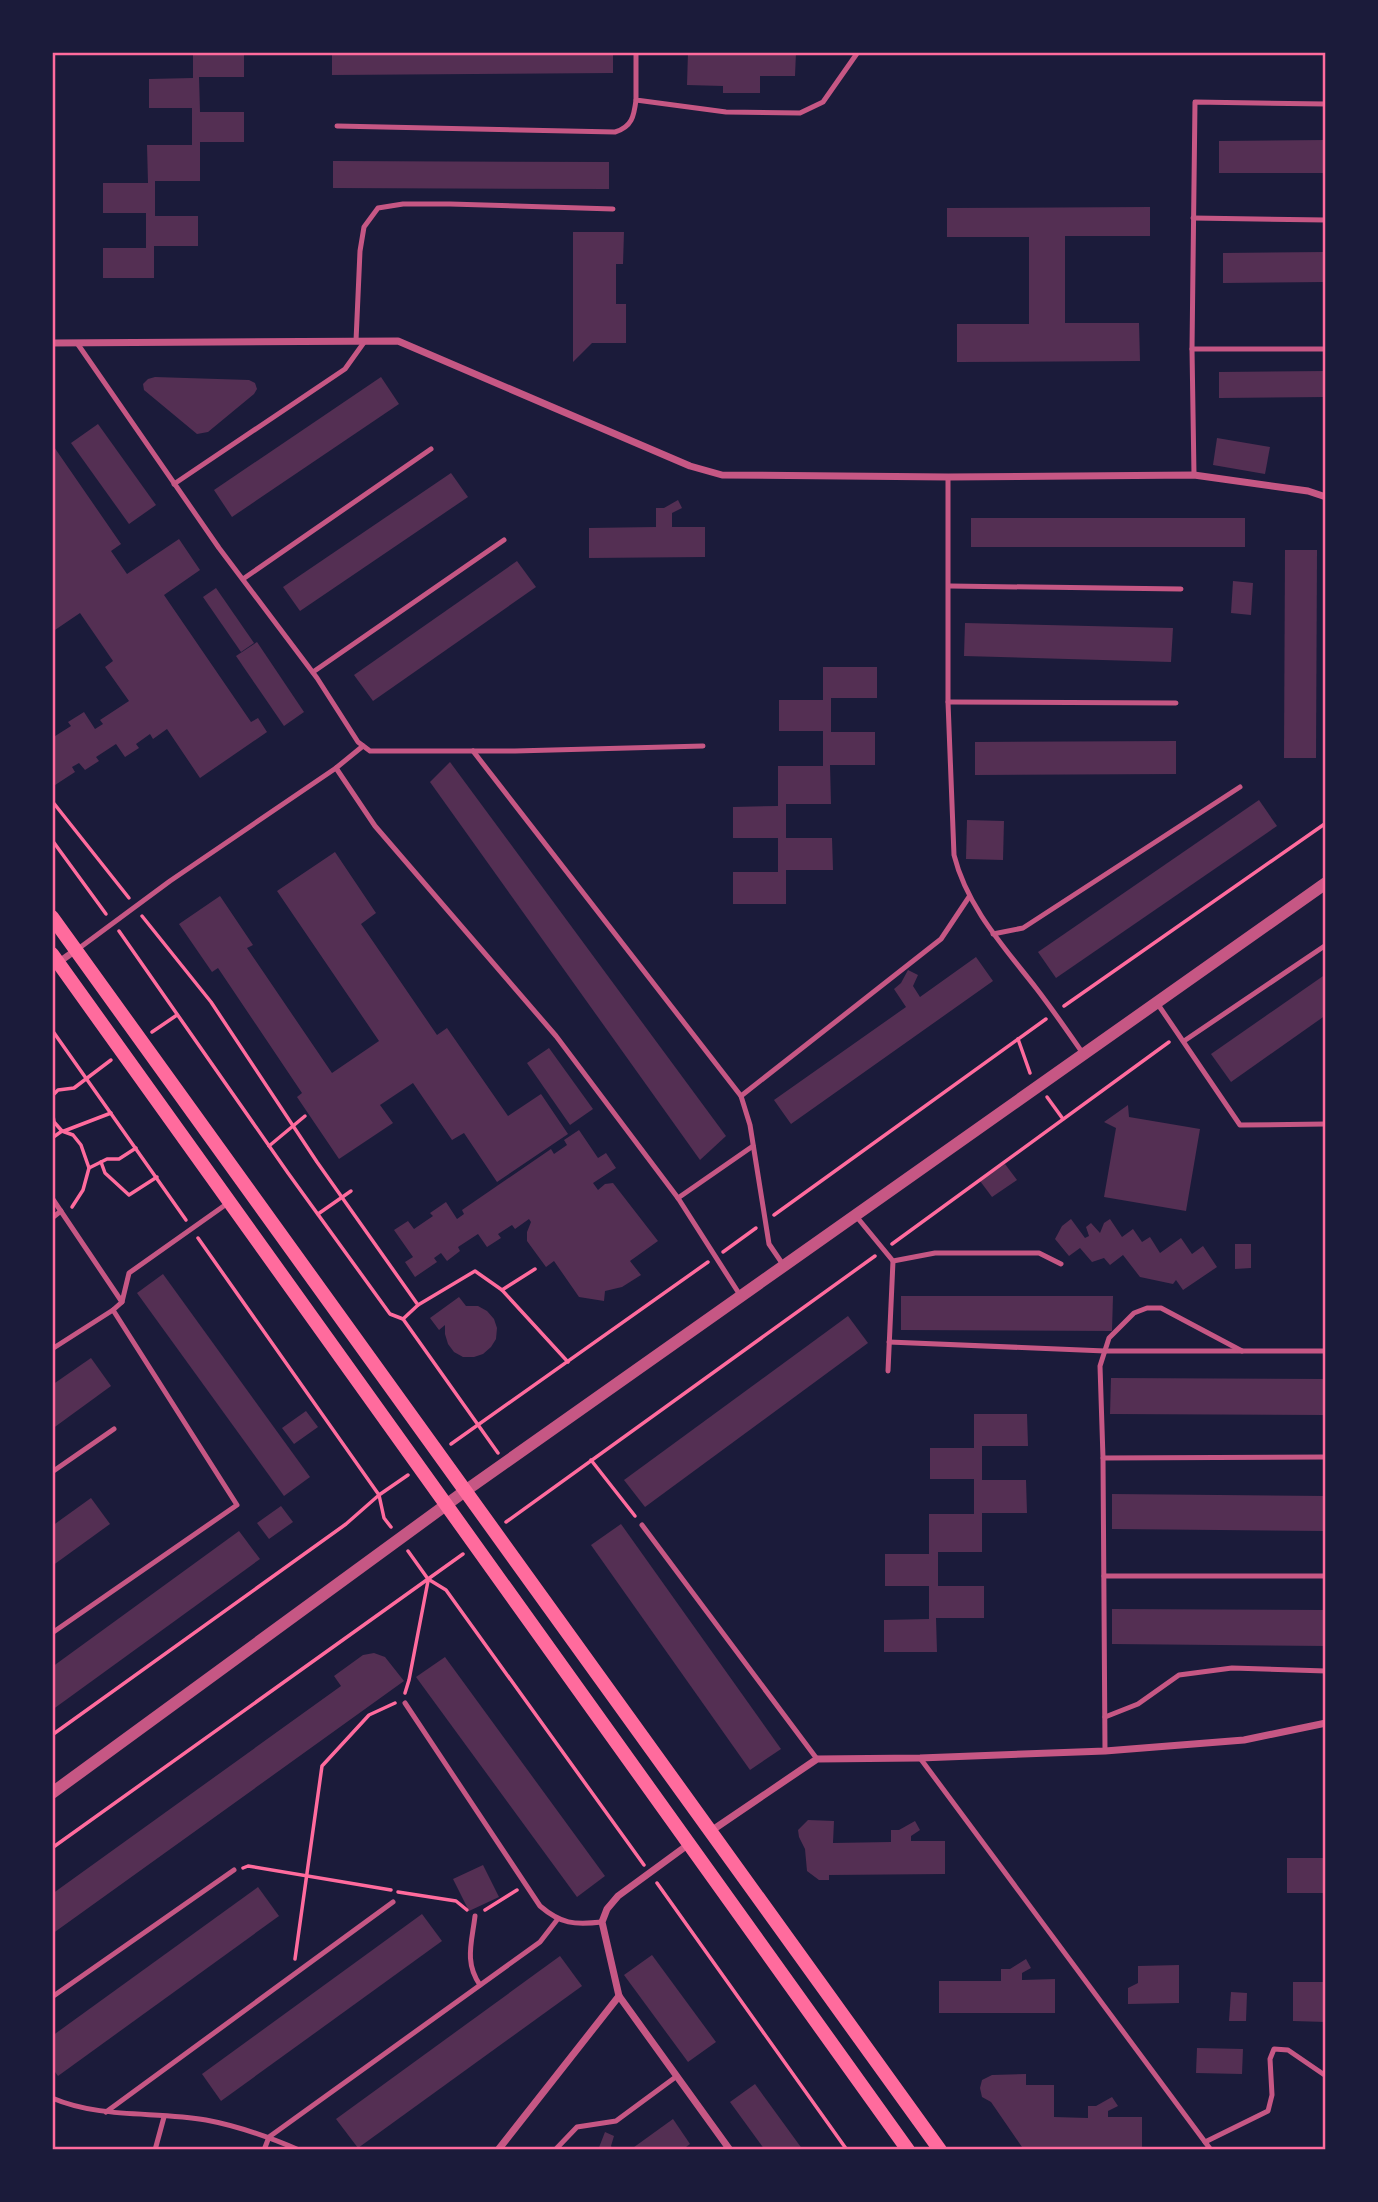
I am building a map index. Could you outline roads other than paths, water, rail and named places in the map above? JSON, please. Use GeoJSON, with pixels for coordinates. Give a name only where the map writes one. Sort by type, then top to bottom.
{"type":"FeatureCollection","features":[{"type":"Feature","properties":{"kind":"main road"},"geometry":{"type":"LineString","coordinates":[[52,917],[940,2150]]}},
{"type":"Feature","properties":{"kind":"main road"},"geometry":{"type":"LineString","coordinates":[[55,961],[908,2150]]}},
{"type":"Feature","properties":{"kind":"street"},"geometry":{"type":"LineString","coordinates":[[52,343],[398,341],[690,466],[722,475],[1194,475],[1308,491],[1325,497]]}},
{"type":"Feature","properties":{"kind":"street"},"geometry":{"type":"LineString","coordinates":[[52,1793],[465,1491],[1325,883]]}},
{"type":"Feature","properties":{"kind":"street"},"geometry":{"type":"LineString","coordinates":[[55,961],[76,950]]}},
{"type":"Feature","properties":{"kind":"street"},"geometry":{"type":"LineString","coordinates":[[710,1831],[817,1759],[1105,1751],[1244,1740],[1325,1723]]}},
{"type":"Feature","properties":{"kind":"street"},"geometry":{"type":"LineString","coordinates":[[689,1843],[618,1896],[607,1909],[602,1922],[619,1996],[730,2150]]}},
{"type":"Feature","properties":{"kind":"street"},"geometry":{"type":"LineString","coordinates":[[498,2150],[619,1996]]}},
{"type":"Feature","properties":{"kind":"lane"},"geometry":{"type":"LineString","coordinates":[[337,126],[615,132],[625,129],[632,121],[636,100],[636,52]]}},
{"type":"Feature","properties":{"kind":"lane"},"geometry":{"type":"LineString","coordinates":[[636,100],[726,112],[800,113],[823,102],[858,52]]}},
{"type":"Feature","properties":{"kind":"lane"},"geometry":{"type":"LineString","coordinates":[[1194,475],[1192,349],[1195,103],[1325,104]]}},
{"type":"Feature","properties":{"kind":"lane"},"geometry":{"type":"LineString","coordinates":[[174,484],[345,369],[361,341],[362,239],[364,227],[378,208],[403,204],[450,204],[613,209]]}},
{"type":"Feature","properties":{"kind":"lane"},"geometry":{"type":"LineString","coordinates":[[1194,218],[1325,220]]}},
{"type":"Feature","properties":{"kind":"lane"},"geometry":{"type":"LineString","coordinates":[[77,343],[174,484],[313,672],[358,742],[370,751],[703,746]]}},
{"type":"Feature","properties":{"kind":"lane"},"geometry":{"type":"LineString","coordinates":[[1192,349],[1325,349]]}},
{"type":"Feature","properties":{"kind":"lane"},"geometry":{"type":"LineString","coordinates":[[243,579],[430,449]]}},
{"type":"Feature","properties":{"kind":"lane"},"geometry":{"type":"LineString","coordinates":[[948,477],[948,702],[954,855],[969,897],[993,934],[1055,1012],[1084,1055]]}},
{"type":"Feature","properties":{"kind":"lane"},"geometry":{"type":"LineString","coordinates":[[313,672],[503,540]]}},
{"type":"Feature","properties":{"kind":"lane"},"geometry":{"type":"LineString","coordinates":[[950,586],[1181,589]]}},
{"type":"Feature","properties":{"kind":"lane"},"geometry":{"type":"LineString","coordinates":[[948,702],[1176,703]]}},
{"type":"Feature","properties":{"kind":"lane"},"geometry":{"type":"LineString","coordinates":[[76,950],[336,768],[363,746]]}},
{"type":"Feature","properties":{"kind":"lane"},"geometry":{"type":"LineString","coordinates":[[473,751],[741,1097],[750,1125],[769,1244],[784,1266]]}},
{"type":"Feature","properties":{"kind":"lane"},"geometry":{"type":"LineString","coordinates":[[336,768],[375,826],[556,1036],[678,1198],[741,1297]]}},
{"type":"Feature","properties":{"kind":"lane"},"geometry":{"type":"LineString","coordinates":[[993,934],[1023,928],[1240,787]]}},
{"type":"Feature","properties":{"kind":"lane"},"geometry":{"type":"LineString","coordinates":[[741,1097],[941,939],[969,897]]}},
{"type":"Feature","properties":{"kind":"lane"},"geometry":{"type":"LineString","coordinates":[[1184,1041],[1325,945]]}},
{"type":"Feature","properties":{"kind":"lane"},"geometry":{"type":"LineString","coordinates":[[1157,1003],[1240,1125],[1325,1124]]}},
{"type":"Feature","properties":{"kind":"lane"},"geometry":{"type":"LineString","coordinates":[[678,1198],[753,1146]]}},
{"type":"Feature","properties":{"kind":"lane"},"geometry":{"type":"LineString","coordinates":[[52,1198],[122,1302]]}},
{"type":"Feature","properties":{"kind":"lane"},"geometry":{"type":"LineString","coordinates":[[52,1349],[122,1302],[130,1273],[230,1202]]}},
{"type":"Feature","properties":{"kind":"lane"},"geometry":{"type":"LineString","coordinates":[[52,1218],[63,1214]]}},
{"type":"Feature","properties":{"kind":"lane"},"geometry":{"type":"LineString","coordinates":[[856,1216],[893,1261],[888,1371]]}},
{"type":"Feature","properties":{"kind":"lane"},"geometry":{"type":"LineString","coordinates":[[893,1261],[935,1253],[1039,1253],[1061,1264]]}},
{"type":"Feature","properties":{"kind":"lane"},"geometry":{"type":"LineString","coordinates":[[1105,1751],[1100,1366],[1109,1338],[1134,1313],[1147,1308],[1161,1308],[1242,1351]]}},
{"type":"Feature","properties":{"kind":"lane"},"geometry":{"type":"LineString","coordinates":[[52,1633],[237,1505],[113,1310]]}},
{"type":"Feature","properties":{"kind":"lane"},"geometry":{"type":"LineString","coordinates":[[889,1342],[1105,1351],[1325,1351]]}},
{"type":"Feature","properties":{"kind":"lane"},"geometry":{"type":"LineString","coordinates":[[52,1472],[114,1429]]}},
{"type":"Feature","properties":{"kind":"lane"},"geometry":{"type":"LineString","coordinates":[[1103,1458],[1325,1457]]}},
{"type":"Feature","properties":{"kind":"lane"},"geometry":{"type":"LineString","coordinates":[[642,1525],[817,1759]]}},
{"type":"Feature","properties":{"kind":"lane"},"geometry":{"type":"LineString","coordinates":[[1104,1576],[1325,1576]]}},
{"type":"Feature","properties":{"kind":"lane"},"geometry":{"type":"LineString","coordinates":[[1105,1717],[1138,1704],[1180,1675],[1232,1668],[1325,1671]]}},
{"type":"Feature","properties":{"kind":"lane"},"geometry":{"type":"LineString","coordinates":[[405,1703],[540,1906],[556,1920],[582,1924],[602,1922]]}},
{"type":"Feature","properties":{"kind":"lane"},"geometry":{"type":"LineString","coordinates":[[920,1758],[1211,2150]]}},
{"type":"Feature","properties":{"kind":"lane"},"geometry":{"type":"LineString","coordinates":[[52,1997],[234,1870]]}},
{"type":"Feature","properties":{"kind":"lane"},"geometry":{"type":"LineString","coordinates":[[106,2112],[393,1902]]}},
{"type":"Feature","properties":{"kind":"lane"},"geometry":{"type":"LineString","coordinates":[[475,1916],[469,1959],[471,1973],[480,1985]]}},
{"type":"Feature","properties":{"kind":"lane"},"geometry":{"type":"LineString","coordinates":[[264,2150],[269,2137],[540,1942],[556,1920]]}},
{"type":"Feature","properties":{"kind":"lane"},"geometry":{"type":"LineString","coordinates":[[1205,2142],[1268,2111],[1272,2095],[1270,2059],[1274,2049],[1287,2050],[1325,2076]]}},
{"type":"Feature","properties":{"kind":"lane"},"geometry":{"type":"LineString","coordinates":[[555,2150],[577,2127],[616,2121],[677,2076]]}},
{"type":"Feature","properties":{"kind":"lane"},"geometry":{"type":"LineString","coordinates":[[52,2098],[106,2112],[205,2120],[269,2137],[299,2150]]}},
{"type":"Feature","properties":{"kind":"lane"},"geometry":{"type":"LineString","coordinates":[[52,2107],[60,2101]]}},
{"type":"Feature","properties":{"kind":"lane"},"geometry":{"type":"LineString","coordinates":[[155,2150],[164,2117]]}}]}
